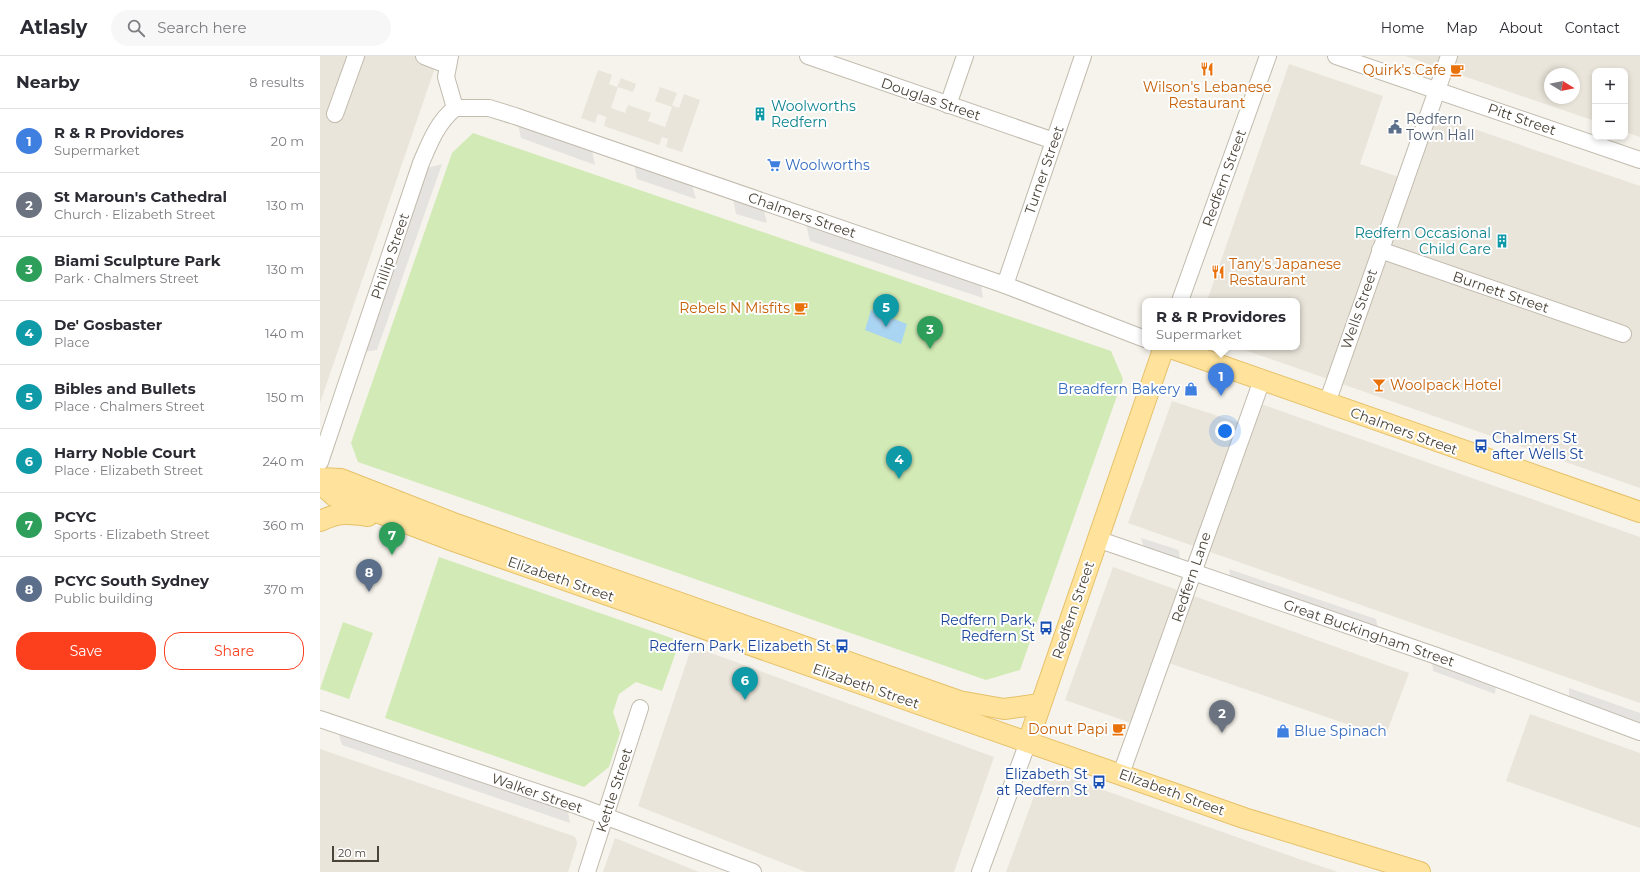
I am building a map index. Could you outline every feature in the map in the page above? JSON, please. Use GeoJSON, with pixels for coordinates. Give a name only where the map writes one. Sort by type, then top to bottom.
{"type":"FeatureCollection","features":[{"type":"Feature","properties":{"kind":"main road","name":"Redfern Street"},"geometry":{"type":"LineString","coordinates":[[1028,742],[1163,350]]}},
{"type":"Feature","properties":{"kind":"main road","name":"Chalmers Street"},"geometry":{"type":"LineString","coordinates":[[1177,350],[1640,512]]}},
{"type":"Feature","properties":{"kind":"main road","name":"Elizabeth Street"},"geometry":{"type":"LineString","coordinates":[[320,478],[341,479],[463,526],[959,701],[1004,709],[1040,704]]}},
{"type":"Feature","properties":{"kind":"main road","name":"Elizabeth Street"},"geometry":{"type":"LineString","coordinates":[[320,483],[334,496],[493,555],[1244,818],[1420,872]]}},
{"type":"Feature","properties":{"kind":"main road"},"geometry":{"type":"LineString","coordinates":[[320,521],[333,515],[345,513],[394,518]]}},
{"type":"Feature","properties":{"kind":"street"},"geometry":{"type":"LineString","coordinates":[[335,114],[356,56]]}},
{"type":"Feature","properties":{"kind":"street"},"geometry":{"type":"LineString","coordinates":[[424,56],[449,60],[446,77],[455,108]]}},
{"type":"Feature","properties":{"kind":"street","name":"Douglas Street"},"geometry":{"type":"LineString","coordinates":[[808,56],[1054,142]]}},
{"type":"Feature","properties":{"kind":"street"},"geometry":{"type":"LineString","coordinates":[[948,105],[965,56]]}},
{"type":"Feature","properties":{"kind":"street","name":"Turner Street"},"geometry":{"type":"LineString","coordinates":[[1005,285],[1083,56]]}},
{"type":"Feature","properties":{"kind":"street","name":"Redfern Street"},"geometry":{"type":"LineString","coordinates":[[1181,298],[1268,56]]}},
{"type":"Feature","properties":{"kind":"street","name":"Pitt Street"},"geometry":{"type":"LineString","coordinates":[[1336,56],[1640,160]]}},
{"type":"Feature","properties":{"kind":"street","name":"Wells Street"},"geometry":{"type":"LineString","coordinates":[[1327,403],[1448,56]]}},
{"type":"Feature","properties":{"kind":"street","name":"Chalmers Street"},"geometry":{"type":"LineString","coordinates":[[455,108],[489,108],[515,116],[1005,285],[1142,338]]}},
{"type":"Feature","properties":{"kind":"street","name":"Phillip Street"},"geometry":{"type":"LineString","coordinates":[[320,462],[421,163],[437,128],[446,116],[455,108]]}},
{"type":"Feature","properties":{"kind":"street","name":"Burnett Street"},"geometry":{"type":"LineString","coordinates":[[1380,250],[1623,334]]}},
{"type":"Feature","properties":{"kind":"street","name":"Redfern Lane"},"geometry":{"type":"LineString","coordinates":[[1121,774],[1262,380]]}},
{"type":"Feature","properties":{"kind":"street","name":"Great Buckingham Street"},"geometry":{"type":"LineString","coordinates":[[1097,539],[1434,655],[1640,732]]}},
{"type":"Feature","properties":{"kind":"street","name":"Kettle Street"},"geometry":{"type":"LineString","coordinates":[[587,872],[640,708]]}},
{"type":"Feature","properties":{"kind":"street","name":"Walker Street"},"geometry":{"type":"LineString","coordinates":[[320,719],[606,817],[753,872]]}},
{"type":"Feature","properties":{"kind":"street","name":"Redfern Street"},"geometry":{"type":"LineString","coordinates":[[980,872],[1028,742]]}},
{"type":"Feature","properties":{"kind":"shaded area"},"geometry":{"type":"Polygon","coordinates":[[[320,56],[439,56],[320,403],[320,56]]]}},
{"type":"Feature","properties":{"kind":"shaded area"},"geometry":{"type":"Polygon","coordinates":[[[1405,56],[1640,56],[1640,137],[1628,133],[1628,68],[1592,68],[1592,120],[1545,104],[1580,104],[1580,68],[1544,68],[1544,104],[1405,56]]]}},
{"type":"Feature","properties":{"kind":"shaded area"},"geometry":{"type":"Polygon","coordinates":[[[1289,64],[1383,96],[1360,164],[1411,181],[1433,121],[1442,118],[1640,186],[1640,488],[1245,350],[1300,350],[1300,298],[1208,298],[1289,64]]]}},
{"type":"Feature","properties":{"kind":"shaded area"},"geometry":{"type":"Polygon","coordinates":[[[598,70],[612,75],[609,84],[617,87],[621,78],[636,84],[633,92],[618,87],[611,108],[625,113],[628,105],[651,113],[648,121],[665,127],[672,107],[655,101],[660,87],[677,93],[672,105],[679,108],[684,94],[700,100],[682,152],[666,147],[668,139],[662,137],[659,145],[604,126],[606,117],[598,114],[595,123],[581,118],[598,70]]]}},
{"type":"Feature","properties":{"kind":"shaded area"},"geometry":{"type":"Polygon","coordinates":[[[518,124],[592,150],[595,165],[521,138],[518,124]]]}},
{"type":"Feature","properties":{"kind":"shaded area"},"geometry":{"type":"Polygon","coordinates":[[[442,164],[377,350],[362,352],[427,168],[442,164]]]}},
{"type":"Feature","properties":{"kind":"shaded area"},"geometry":{"type":"Polygon","coordinates":[[[634,164],[692,185],[696,199],[637,179],[634,164]]]}},
{"type":"Feature","properties":{"kind":"shaded area"},"geometry":{"type":"Polygon","coordinates":[[[733,199],[764,210],[767,223],[736,214],[733,199]]]}},
{"type":"Feature","properties":{"kind":"shaded area"},"geometry":{"type":"Polygon","coordinates":[[[806,224],[981,285],[983,298],[810,241],[806,224]]]}},
{"type":"Feature","properties":{"kind":"shaded area"},"geometry":{"type":"Polygon","coordinates":[[[1172,401],[1252,427],[1261,404],[1640,537],[1640,703],[1128,523],[1172,401]]]}},
{"type":"Feature","properties":{"kind":"shaded area"},"geometry":{"type":"Polygon","coordinates":[[[1141,538],[1179,550],[1180,561],[1144,548],[1141,538]]]}},
{"type":"Feature","properties":{"kind":"shaded area"},"geometry":{"type":"Polygon","coordinates":[[[1113,567],[1409,673],[1385,737],[1154,658],[1131,723],[1065,700],[1113,567]]]}},
{"type":"Feature","properties":{"kind":"shaded area"},"geometry":{"type":"Polygon","coordinates":[[[1229,569],[1376,619],[1378,630],[1231,581],[1229,569]]]}},
{"type":"Feature","properties":{"kind":"shaded area"},"geometry":{"type":"Polygon","coordinates":[[[692,646],[994,757],[954,872],[806,872],[638,806],[692,646]]]}},
{"type":"Feature","properties":{"kind":"shaded area"},"geometry":{"type":"Polygon","coordinates":[[[1432,661],[1496,683],[1495,694],[1433,671],[1432,661]]]}},
{"type":"Feature","properties":{"kind":"shaded area"},"geometry":{"type":"Polygon","coordinates":[[[1569,688],[1640,713],[1640,723],[1569,699],[1569,688]]]}},
{"type":"Feature","properties":{"kind":"shaded area"},"geometry":{"type":"Polygon","coordinates":[[[1530,714],[1640,753],[1640,828],[1506,781],[1530,714]]]}},
{"type":"Feature","properties":{"kind":"shaded area"},"geometry":{"type":"Polygon","coordinates":[[[338,732],[568,812],[570,823],[342,745],[338,732]]]}},
{"type":"Feature","properties":{"kind":"shaded area"},"geometry":{"type":"Polygon","coordinates":[[[320,749],[573,836],[576,838],[577,844],[568,872],[320,872],[320,749]]]}},
{"type":"Feature","properties":{"kind":"shaded area"},"geometry":{"type":"Polygon","coordinates":[[[1044,769],[1302,860],[1338,872],[1006,872],[1044,769]]]}},
{"type":"Feature","properties":{"kind":"shaded area"},"geometry":{"type":"Polygon","coordinates":[[[615,838],[699,872],[603,872],[615,838]]]}},
{"type":"Feature","properties":{"kind":"green space"},"geometry":{"type":"Polygon","coordinates":[[[473,133],[1111,351],[1123,379],[1020,670],[986,680],[358,462],[351,443],[452,153],[473,133]]]}},
{"type":"Feature","properties":{"kind":"green space"},"geometry":{"type":"Polygon","coordinates":[[[439,557],[680,641],[662,691],[636,682],[619,694],[613,712],[620,733],[609,767],[584,787],[385,718],[439,557]]]}},
{"type":"Feature","properties":{"kind":"green space"},"geometry":{"type":"Polygon","coordinates":[[[343,622],[373,633],[349,699],[320,689],[343,622]]]}},
{"type":"Feature","properties":{"kind":"water"},"geometry":{"type":"Polygon","coordinates":[[[871,310],[907,324],[901,344],[865,330],[871,310]]]}},
{"type":"Feature","properties":{"kind":"place","name":"Wilson's Lebanese Restaurant"},"geometry":{"type":"Point","coordinates":[1207,69]}},
{"type":"Feature","properties":{"kind":"place","name":"Quirk's Cafe"},"geometry":{"type":"Point","coordinates":[1457,70]}},
{"type":"Feature","properties":{"kind":"place","name":"Woolworths Redfern"},"geometry":{"type":"Point","coordinates":[760,114]}},
{"type":"Feature","properties":{"kind":"place","name":"Redfern Town Hall"},"geometry":{"type":"Point","coordinates":[1395,127]}},
{"type":"Feature","properties":{"kind":"place","name":"Woolworths"},"geometry":{"type":"Point","coordinates":[774,165]}},
{"type":"Feature","properties":{"kind":"place","name":"Redfern Occasional Child Care"},"geometry":{"type":"Point","coordinates":[1502,241]}},
{"type":"Feature","properties":{"kind":"place","name":"Tany's Japanese Restaurant"},"geometry":{"type":"Point","coordinates":[1218,272]}},
{"type":"Feature","properties":{"kind":"place","name":"Rebels N Misfits"},"geometry":{"type":"Point","coordinates":[801,308]}},
{"type":"Feature","properties":{"kind":"place","name":"Bibles and Bullets"},"geometry":{"type":"Point","coordinates":[886,327]}},
{"type":"Feature","properties":{"kind":"place","name":"Biami Sculpture Park"},"geometry":{"type":"Point","coordinates":[930,349]}},
{"type":"Feature","properties":{"kind":"place","name":"Woolpack Hotel"},"geometry":{"type":"Point","coordinates":[1379,385]}},
{"type":"Feature","properties":{"kind":"place","name":"Breadfern Bakery"},"geometry":{"type":"Point","coordinates":[1191,389]}},
{"type":"Feature","properties":{"kind":"place","name":"R & R Providores"},"geometry":{"type":"Point","coordinates":[1221,396]}},
{"type":"Feature","properties":{"kind":"place","name":"Chalmers St after Wells St"},"geometry":{"type":"Point","coordinates":[1481,446]}},
{"type":"Feature","properties":{"kind":"place","name":"De' Gosbaster"},"geometry":{"type":"Point","coordinates":[899,479]}},
{"type":"Feature","properties":{"kind":"place","name":"PCYC"},"geometry":{"type":"Point","coordinates":[392,555]}},
{"type":"Feature","properties":{"kind":"place","name":"PCYC South Sydney"},"geometry":{"type":"Point","coordinates":[369,592]}},
{"type":"Feature","properties":{"kind":"place","name":"Redfern Park, Redfern St"},"geometry":{"type":"Point","coordinates":[1046,628]}},
{"type":"Feature","properties":{"kind":"place","name":"Redfern Park, Elizabeth St"},"geometry":{"type":"Point","coordinates":[842,646]}},
{"type":"Feature","properties":{"kind":"place","name":"Harry Noble Court"},"geometry":{"type":"Point","coordinates":[745,700]}},
{"type":"Feature","properties":{"kind":"place","name":"Donut Papi"},"geometry":{"type":"Point","coordinates":[1119,729]}},
{"type":"Feature","properties":{"kind":"place","name":"Blue Spinach"},"geometry":{"type":"Point","coordinates":[1283,731]}},
{"type":"Feature","properties":{"kind":"place","name":"St Maroun's Cathedral"},"geometry":{"type":"Point","coordinates":[1222,733]}},
{"type":"Feature","properties":{"kind":"place","name":"Elizabeth St at Redfern St"},"geometry":{"type":"Point","coordinates":[1099,782]}}]}
